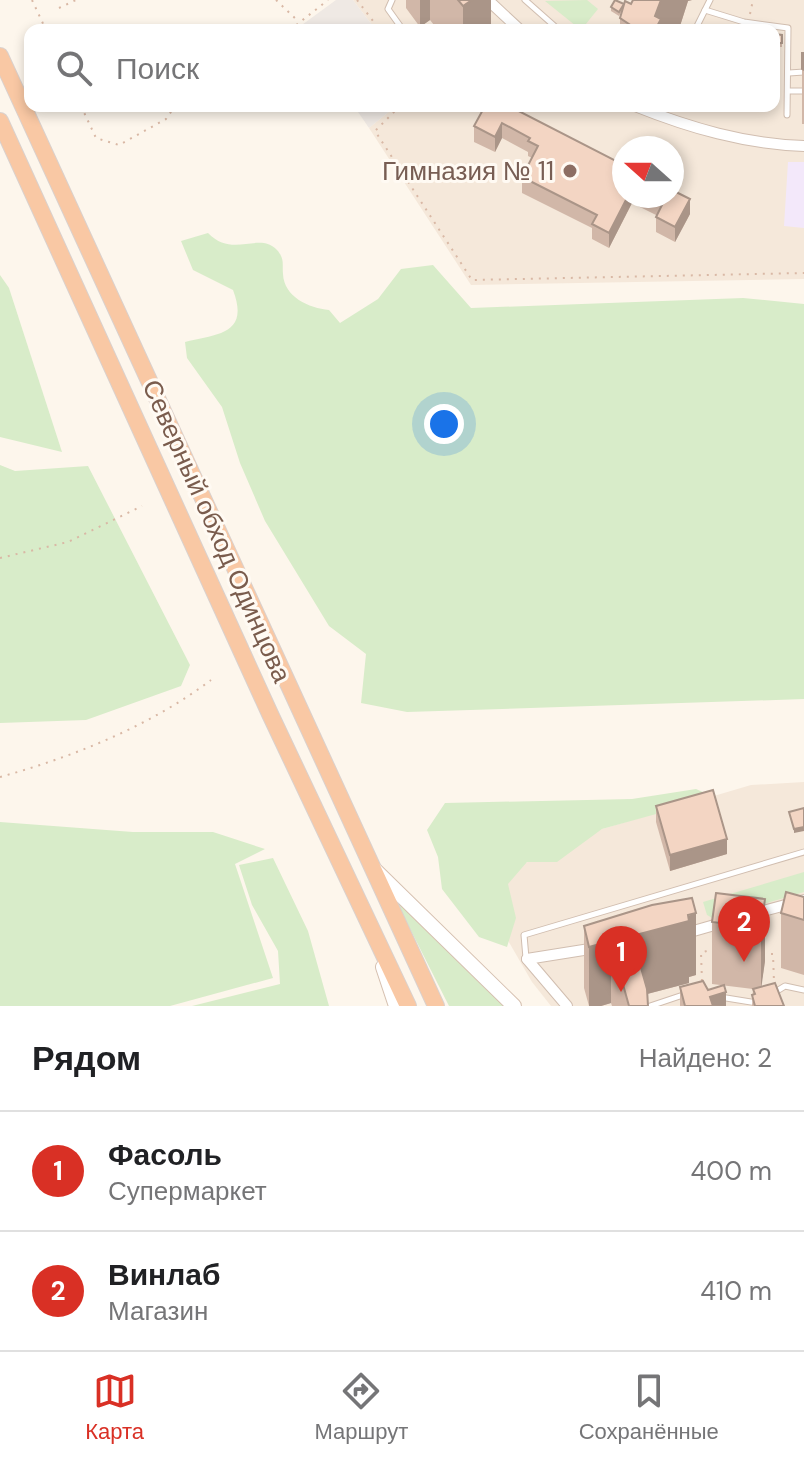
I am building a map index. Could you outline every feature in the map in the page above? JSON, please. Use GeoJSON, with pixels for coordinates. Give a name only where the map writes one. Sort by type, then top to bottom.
{"type":"FeatureCollection","features":[{"type":"Feature","properties":{"kind":"highway","name":"Северный обход Одинцова"},"geometry":{"type":"LineString","coordinates":[[0,56],[24,108]]}},
{"type":"Feature","properties":{"kind":"highway","name":"Северный обход Одинцова"},"geometry":{"type":"LineString","coordinates":[[26,112],[436,1006]]}},
{"type":"Feature","properties":{"kind":"highway","name":"Северный обход Одинцова"},"geometry":{"type":"LineString","coordinates":[[0,121],[408,1006]]}},
{"type":"Feature","properties":{"kind":"main road"},"geometry":{"type":"LineString","coordinates":[[371,866],[514,1006]]}},
{"type":"Feature","properties":{"kind":"main road"},"geometry":{"type":"LineString","coordinates":[[367,921],[396,1006]]}},
{"type":"Feature","properties":{"kind":"street"},"geometry":{"type":"LineString","coordinates":[[488,0],[514,24]]}},
{"type":"Feature","properties":{"kind":"street"},"geometry":{"type":"LineString","coordinates":[[661,112],[734,138],[804,146]]}},
{"type":"Feature","properties":{"kind":"street"},"geometry":{"type":"LineString","coordinates":[[745,916],[804,900]]}},
{"type":"Feature","properties":{"kind":"street"},"geometry":{"type":"LineString","coordinates":[[664,937],[731,920]]}},
{"type":"Feature","properties":{"kind":"street"},"geometry":{"type":"LineString","coordinates":[[527,959],[603,947]]}},
{"type":"Feature","properties":{"kind":"street"},"geometry":{"type":"LineString","coordinates":[[527,959],[567,1006]]}},
{"type":"Feature","properties":{"kind":"lane"},"geometry":{"type":"LineString","coordinates":[[392,0],[388,9],[399,24]]}},
{"type":"Feature","properties":{"kind":"lane"},"geometry":{"type":"LineString","coordinates":[[525,0],[552,24]]}},
{"type":"Feature","properties":{"kind":"lane"},"geometry":{"type":"LineString","coordinates":[[698,24],[710,0]]}},
{"type":"Feature","properties":{"kind":"lane"},"geometry":{"type":"LineString","coordinates":[[705,10],[759,24]]}},
{"type":"Feature","properties":{"kind":"lane"},"geometry":{"type":"LineString","coordinates":[[780,27],[788,28],[787,115]]}},
{"type":"Feature","properties":{"kind":"lane"},"geometry":{"type":"LineString","coordinates":[[789,73],[804,72]]}},
{"type":"Feature","properties":{"kind":"lane"},"geometry":{"type":"LineString","coordinates":[[788,91],[804,91]]}},
{"type":"Feature","properties":{"kind":"lane"},"geometry":{"type":"LineString","coordinates":[[527,959],[523,954],[524,935],[804,852]]}},
{"type":"Feature","properties":{"kind":"lane"},"geometry":{"type":"LineString","coordinates":[[668,893],[671,907]]}},
{"type":"Feature","properties":{"kind":"lane"},"geometry":{"type":"LineString","coordinates":[[675,921],[679,934]]}},
{"type":"Feature","properties":{"kind":"lane"},"geometry":{"type":"LineString","coordinates":[[703,995],[761,1003],[779,988],[804,990]]}},
{"type":"Feature","properties":{"kind":"lane"},"geometry":{"type":"LineString","coordinates":[[650,1006],[693,993]]}},
{"type":"Feature","properties":{"kind":"lane"},"geometry":{"type":"LineString","coordinates":[[712,996],[721,1006]]}},
{"type":"Feature","properties":{"kind":"path"},"geometry":{"type":"LineString","coordinates":[[32,0],[43,24]]}},
{"type":"Feature","properties":{"kind":"path"},"geometry":{"type":"LineString","coordinates":[[59,8],[76,0]]}},
{"type":"Feature","properties":{"kind":"path"},"geometry":{"type":"LineString","coordinates":[[276,0],[298,22],[328,0]]}},
{"type":"Feature","properties":{"kind":"path"},"geometry":{"type":"LineString","coordinates":[[357,0],[375,24]]}},
{"type":"Feature","properties":{"kind":"path"},"geometry":{"type":"LineString","coordinates":[[750,12],[753,0]]}},
{"type":"Feature","properties":{"kind":"path"},"geometry":{"type":"LineString","coordinates":[[84,112],[96,138],[119,145],[166,119],[171,112]]}},
{"type":"Feature","properties":{"kind":"path"},"geometry":{"type":"LineString","coordinates":[[394,112],[375,131],[472,280],[804,273]]}},
{"type":"Feature","properties":{"kind":"path"},"geometry":{"type":"LineString","coordinates":[[0,558],[68,542],[142,506]]}},
{"type":"Feature","properties":{"kind":"path"},"geometry":{"type":"LineString","coordinates":[[0,777],[68,756],[179,704],[211,680]]}},
{"type":"Feature","properties":{"kind":"path"},"geometry":{"type":"LineString","coordinates":[[703,995],[701,953],[705,949],[716,949]]}},
{"type":"Feature","properties":{"kind":"path"},"geometry":{"type":"LineString","coordinates":[[757,954],[773,954],[779,988]]}},
{"type":"Feature","properties":{"kind":"path"},"geometry":{"type":"LineString","coordinates":[[768,998],[775,972]]}},
{"type":"Feature","properties":{"kind":"shaded area"},"geometry":{"type":"Polygon","coordinates":[[[336,0],[353,0],[371,24],[303,24],[336,0]]]}},
{"type":"Feature","properties":{"kind":"shaded area"},"geometry":{"type":"Polygon","coordinates":[[[353,0],[804,0],[804,279],[471,285],[369,128],[389,112],[780,112],[780,24],[371,24],[353,0]]]}},
{"type":"Feature","properties":{"kind":"shaded area"},"geometry":{"type":"Polygon","coordinates":[[[358,112],[389,112],[369,128],[358,112]]]}},
{"type":"Feature","properties":{"kind":"shaded area"},"geometry":{"type":"Polygon","coordinates":[[[788,162],[804,162],[804,228],[784,226],[788,162]]]}},
{"type":"Feature","properties":{"kind":"shaded area"},"geometry":{"type":"Polygon","coordinates":[[[804,782],[804,1006],[551,1006],[532,982],[476,885],[602,829],[751,785],[804,782]]]}},
{"type":"Feature","properties":{"kind":"green space"},"geometry":{"type":"Polygon","coordinates":[[[587,0],[598,9],[586,24],[574,24],[545,1],[587,0]]]}},
{"type":"Feature","properties":{"kind":"green space"},"geometry":{"type":"Polygon","coordinates":[[[208,233],[227,244],[270,245],[281,256],[284,282],[293,295],[306,304],[329,310],[340,323],[378,299],[401,269],[433,265],[471,308],[743,298],[804,304],[804,699],[407,712],[361,703],[366,654],[329,626],[265,521],[240,463],[222,407],[187,358],[185,342],[227,330],[237,316],[233,290],[193,270],[181,241],[208,233]]]}},
{"type":"Feature","properties":{"kind":"green space"},"geometry":{"type":"Polygon","coordinates":[[[0,275],[9,288],[62,452],[0,437],[0,275]]]}},
{"type":"Feature","properties":{"kind":"green space"},"geometry":{"type":"Polygon","coordinates":[[[0,465],[15,471],[88,466],[190,665],[181,686],[86,720],[0,723],[0,465]]]}},
{"type":"Feature","properties":{"kind":"green space"},"geometry":{"type":"Polygon","coordinates":[[[696,789],[705,793],[685,806],[602,829],[557,862],[527,862],[508,884],[516,918],[507,947],[479,937],[442,889],[438,857],[427,830],[445,803],[632,799],[696,789]]]}},
{"type":"Feature","properties":{"kind":"green space"},"geometry":{"type":"Polygon","coordinates":[[[0,822],[133,832],[213,832],[265,849],[235,864],[273,978],[170,1006],[0,1006],[0,822]]]}},
{"type":"Feature","properties":{"kind":"green space"},"geometry":{"type":"Polygon","coordinates":[[[273,858],[308,931],[329,1006],[192,1006],[280,984],[278,951],[252,905],[239,865],[273,858]]]}},
{"type":"Feature","properties":{"kind":"green space"},"geometry":{"type":"Polygon","coordinates":[[[804,872],[804,892],[714,919],[707,915],[703,902],[804,872]]]}},
{"type":"Feature","properties":{"kind":"green space"},"geometry":{"type":"Polygon","coordinates":[[[392,893],[504,1006],[449,1006],[392,893]]]}},
{"type":"Feature","properties":{"kind":"building"},"geometry":{"type":"Polygon","coordinates":[[[458,0],[472,0],[463,6],[458,0]]]}},
{"type":"Feature","properties":{"kind":"building"},"geometry":{"type":"Polygon","coordinates":[[[615,0],[624,4],[619,12],[611,7],[615,0]]]}},
{"type":"Feature","properties":{"kind":"building"},"geometry":{"type":"Polygon","coordinates":[[[633,0],[661,0],[655,16],[661,19],[658,24],[629,24],[620,18],[625,1],[631,4],[633,0]]]}},
{"type":"Feature","properties":{"kind":"building"},"geometry":{"type":"Polygon","coordinates":[[[482,112],[521,112],[612,159],[612,208],[622,208],[609,233],[592,224],[597,215],[522,177],[538,146],[528,141],[530,138],[502,123],[495,137],[474,126],[482,112]]]}},
{"type":"Feature","properties":{"kind":"building"},"geometry":{"type":"Polygon","coordinates":[[[684,196],[690,199],[675,227],[656,217],[660,208],[684,208],[684,196]]]}},
{"type":"Feature","properties":{"kind":"building"},"geometry":{"type":"Polygon","coordinates":[[[713,790],[727,839],[670,855],[656,806],[713,790]]]}},
{"type":"Feature","properties":{"kind":"building"},"geometry":{"type":"Polygon","coordinates":[[[804,808],[804,827],[794,829],[789,812],[804,808]]]}},
{"type":"Feature","properties":{"kind":"building"},"geometry":{"type":"Polygon","coordinates":[[[786,892],[804,897],[804,920],[781,913],[786,892]]]}},
{"type":"Feature","properties":{"kind":"building"},"geometry":{"type":"Polygon","coordinates":[[[716,893],[765,899],[761,928],[712,922],[716,893]]]}},
{"type":"Feature","properties":{"kind":"building"},"geometry":{"type":"Polygon","coordinates":[[[692,898],[696,913],[688,915],[689,921],[632,936],[647,989],[648,1006],[629,1006],[611,941],[589,947],[584,926],[652,905],[692,898]]]}},
{"type":"Feature","properties":{"kind":"building"},"geometry":{"type":"Polygon","coordinates":[[[703,981],[708,990],[724,985],[726,992],[710,997],[713,1006],[685,1006],[680,987],[703,981]]]}},
{"type":"Feature","properties":{"kind":"building"},"geometry":{"type":"Polygon","coordinates":[[[775,983],[784,1006],[755,1006],[753,989],[775,983]]]}},
{"type":"Feature","properties":{"kind":"place","name":"Гимназия № 11"},"geometry":{"type":"Point","coordinates":[570,171]}},
{"type":"Feature","properties":{"kind":"place","name":"Винлаб"},"geometry":{"type":"Point","coordinates":[744,962]}},
{"type":"Feature","properties":{"kind":"place","name":"Фасоль"},"geometry":{"type":"Point","coordinates":[621,992]}}]}
